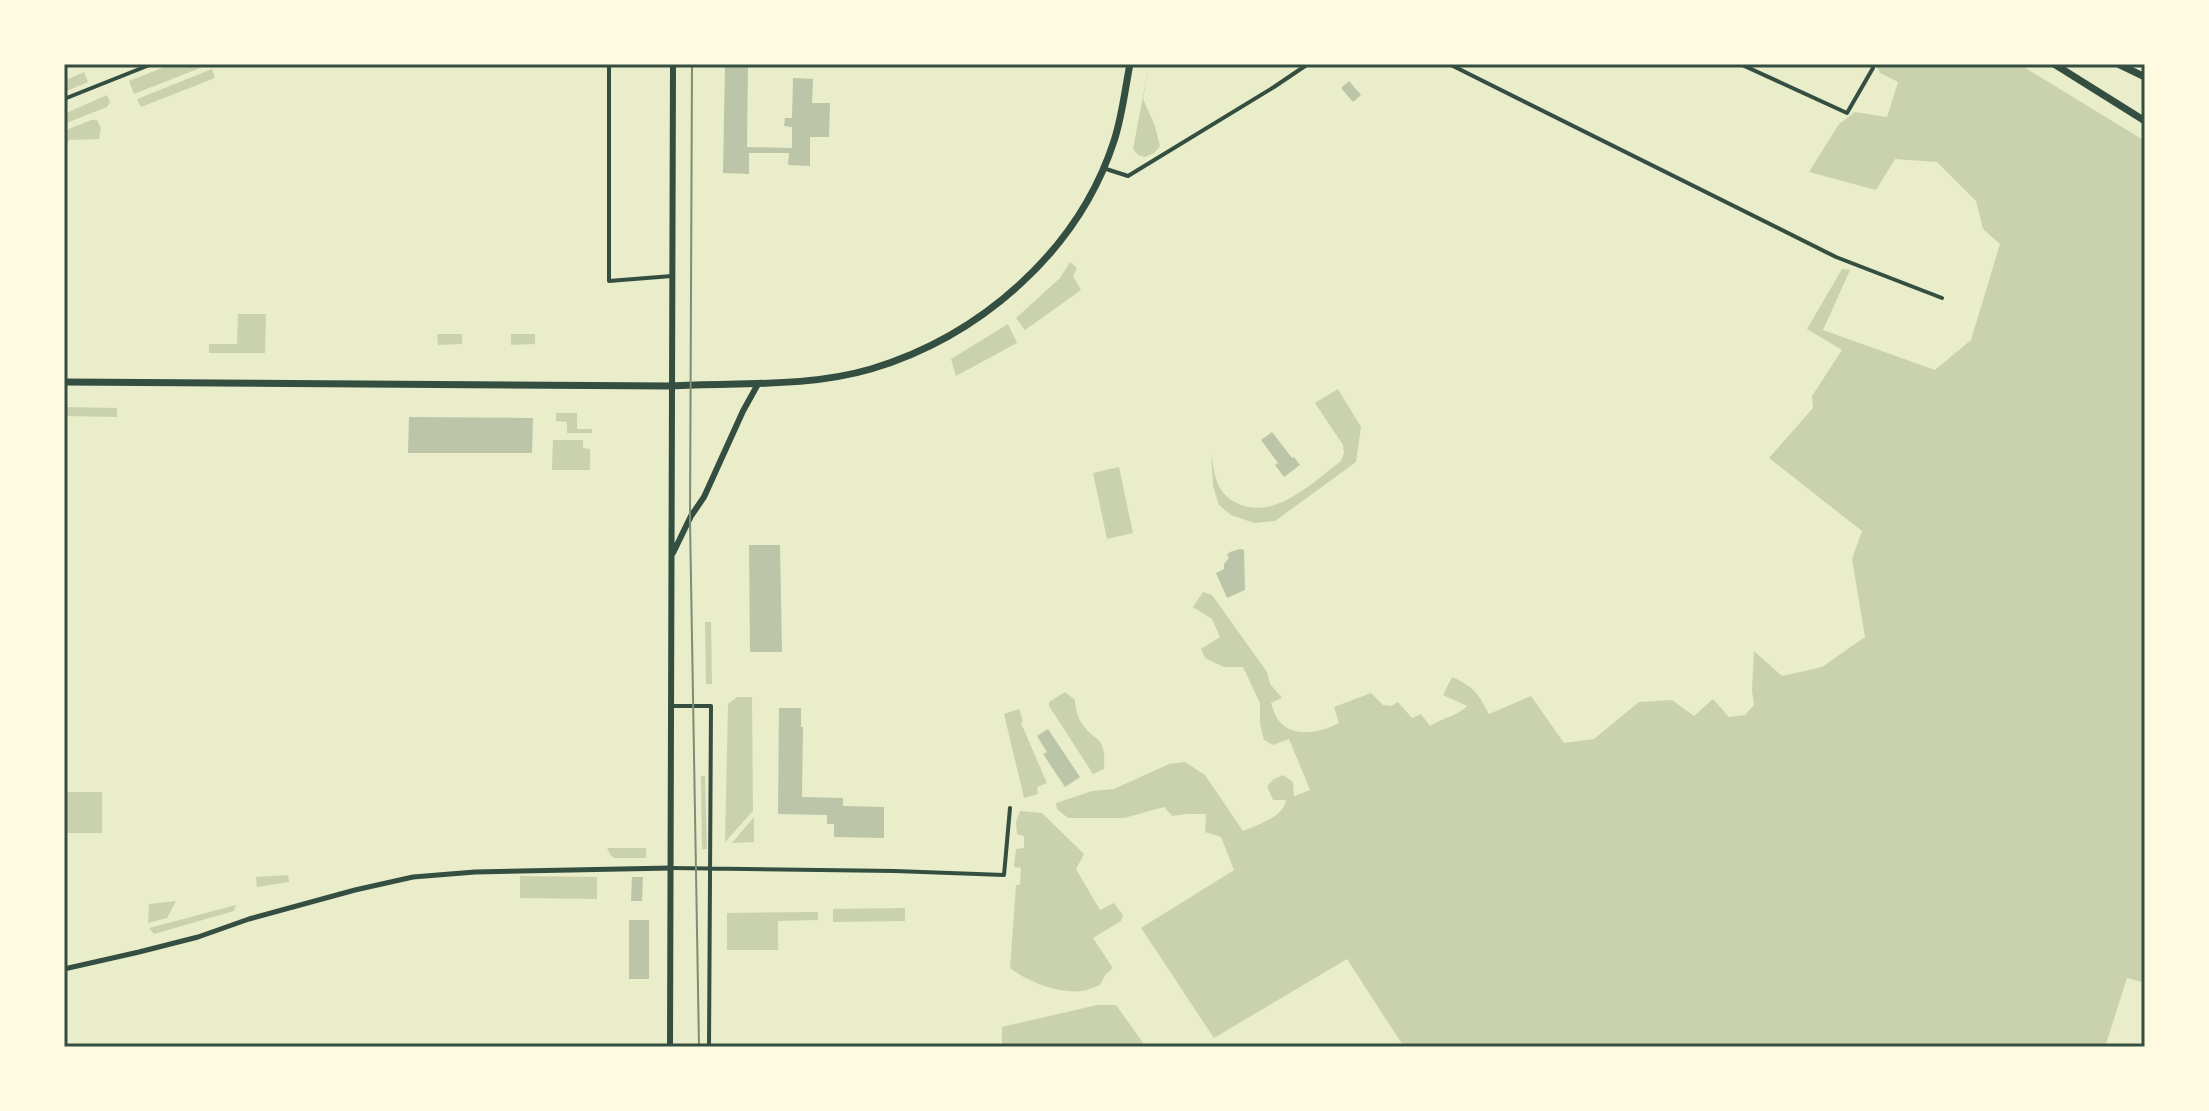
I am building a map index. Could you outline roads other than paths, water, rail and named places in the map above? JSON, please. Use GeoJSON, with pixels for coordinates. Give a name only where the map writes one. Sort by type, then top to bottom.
{"type":"FeatureCollection","features":[{"type":"Feature","properties":{"kind":"main road"},"geometry":{"type":"LineString","coordinates":[[670,1047],[673,64]]}},
{"type":"Feature","properties":{"kind":"main road"},"geometry":{"type":"LineString","coordinates":[[64,382],[671,386],[817,379],[870,369],[961,329],[1030,275],[1079,217],[1103,168],[1115,139],[1130,64]]}},
{"type":"Feature","properties":{"kind":"main road"},"geometry":{"type":"LineString","coordinates":[[2054,64],[2145,121]]}},
{"type":"Feature","properties":{"kind":"main road"},"geometry":{"type":"LineString","coordinates":[[2118,64],[2145,77]]}},
{"type":"Feature","properties":{"kind":"main road"},"geometry":{"type":"LineString","coordinates":[[671,556],[704,497],[758,384]]}},
{"type":"Feature","properties":{"kind":"street"},"geometry":{"type":"LineString","coordinates":[[64,99],[152,64]]}},
{"type":"Feature","properties":{"kind":"street"},"geometry":{"type":"LineString","coordinates":[[609,64],[609,281],[672,276]]}},
{"type":"Feature","properties":{"kind":"street"},"geometry":{"type":"LineString","coordinates":[[1103,168],[1128,176],[1308,64]]}},
{"type":"Feature","properties":{"kind":"street"},"geometry":{"type":"LineString","coordinates":[[1449,64],[1836,257],[1942,298]]}},
{"type":"Feature","properties":{"kind":"street"},"geometry":{"type":"LineString","coordinates":[[1740,64],[1847,113],[1873,68]]}},
{"type":"Feature","properties":{"kind":"street"},"geometry":{"type":"LineString","coordinates":[[671,706],[711,706],[709,1047]]}},
{"type":"Feature","properties":{"kind":"street"},"geometry":{"type":"LineString","coordinates":[[64,969],[154,949],[342,893],[413,877],[475,872],[671,868],[1004,875],[1010,808]]}},
{"type":"Feature","properties":{"kind":"tram line"},"geometry":{"type":"LineString","coordinates":[[692,64],[690,521],[699,1047]]}}]}
